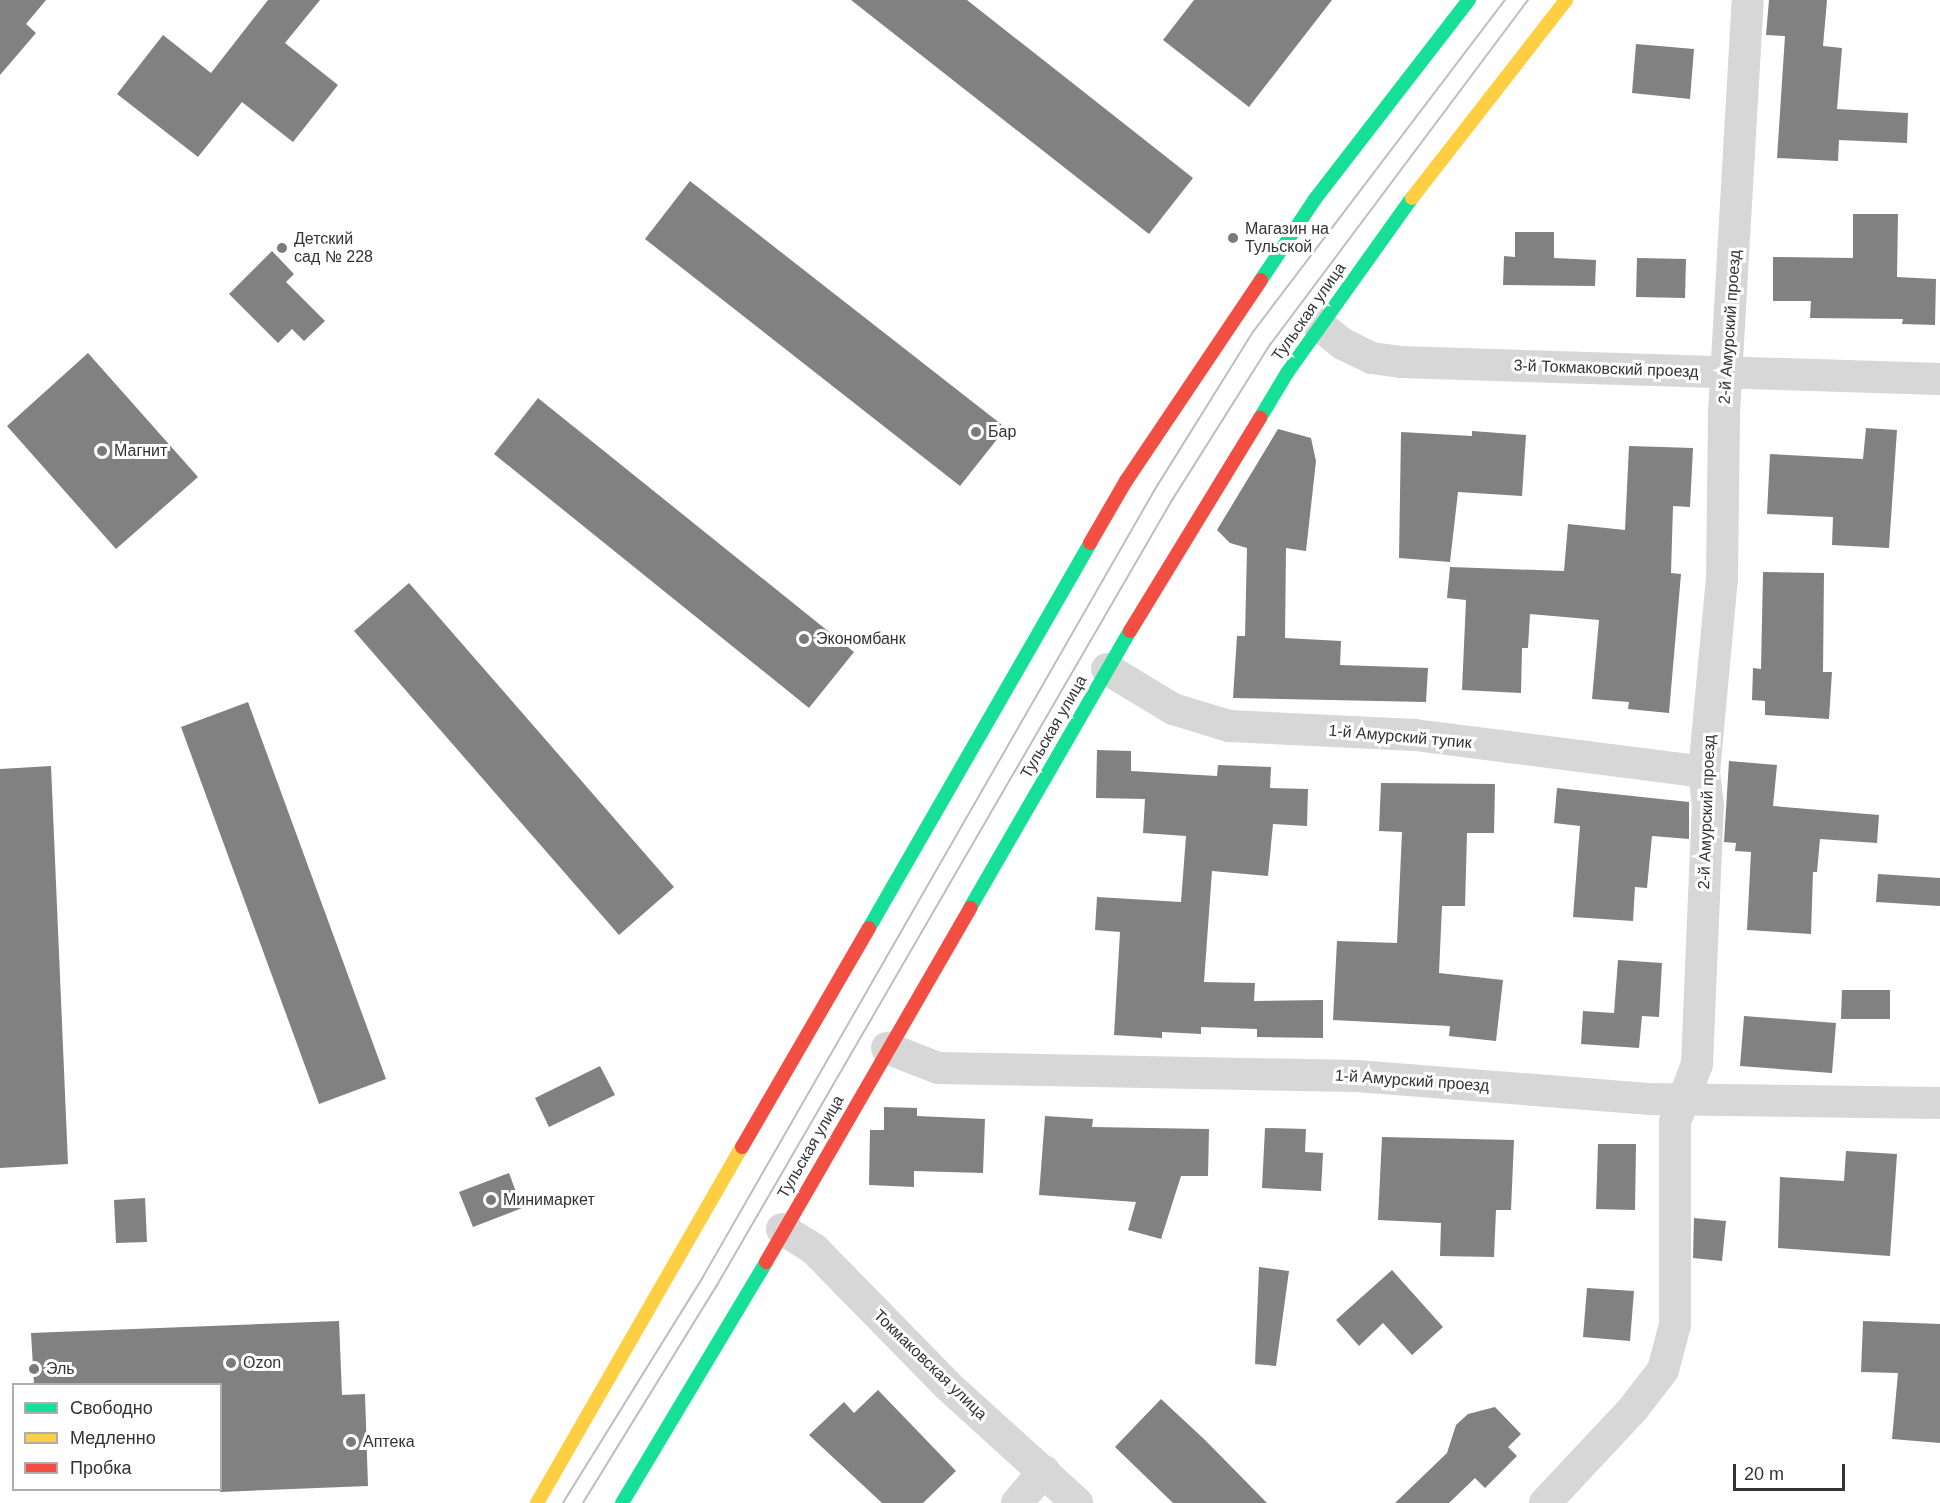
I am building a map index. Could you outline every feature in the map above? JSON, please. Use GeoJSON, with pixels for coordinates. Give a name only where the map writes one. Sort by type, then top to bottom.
{"type":"FeatureCollection","features":[{"type":"Feature","properties":{"kind":"street"},"geometry":{"type":"LineString","coordinates":[[537,1503],[1126,481],[1315,199],[1469,0]]}},
{"type":"Feature","properties":{"kind":"street","name":"Тульская улица"},"geometry":{"type":"LineString","coordinates":[[622,1503],[685,1402],[782,1229],[1107,669],[1318,324],[1566,0]]}},
{"type":"Feature","properties":{"kind":"street","name":"2-й Амурский проезд"},"geometry":{"type":"LineString","coordinates":[[1545,1503],[1633,1409],[1663,1370],[1675,1325],[1676,1122],[1687,1100],[1697,1064],[1708,805],[1704,772],[1722,579],[1728,371],[1748,0]]}},
{"type":"Feature","properties":{"kind":"street","name":"3-й Токмаковский проезд"},"geometry":{"type":"LineString","coordinates":[[1318,324],[1343,344],[1372,358],[1400,362],[1940,379]]}},
{"type":"Feature","properties":{"kind":"street","name":"1-й Амурский тупик"},"geometry":{"type":"LineString","coordinates":[[1107,669],[1173,709],[1229,726],[1415,735],[1704,772]]}},
{"type":"Feature","properties":{"kind":"street","name":"1-й Амурский проезд"},"geometry":{"type":"LineString","coordinates":[[887,1048],[938,1068],[1357,1076],[1687,1100],[1940,1103]]}},
{"type":"Feature","properties":{"kind":"street","name":"Токмаковская улица"},"geometry":{"type":"LineString","coordinates":[[782,1229],[815,1250],[947,1385],[1077,1503]]}},
{"type":"Feature","properties":{"kind":"street"},"geometry":{"type":"LineString","coordinates":[[1017,1503],[1044,1471]]}},
{"type":"Feature","properties":{"kind":"building"},"geometry":{"type":"Polygon","coordinates":[[[0,0],[46,0],[26,24],[36,33],[0,75],[0,0]]]}},
{"type":"Feature","properties":{"kind":"building"},"geometry":{"type":"Polygon","coordinates":[[[268,0],[320,0],[285,43],[338,85],[293,142],[242,102],[198,157],[117,94],[163,35],[211,73],[268,0]]]}},
{"type":"Feature","properties":{"kind":"building"},"geometry":{"type":"Polygon","coordinates":[[[851,0],[967,0],[1193,178],[1149,234],[851,0]]]}},
{"type":"Feature","properties":{"kind":"building"},"geometry":{"type":"Polygon","coordinates":[[[1194,0],[1332,0],[1249,107],[1163,40],[1194,0]]]}},
{"type":"Feature","properties":{"kind":"building"},"geometry":{"type":"Polygon","coordinates":[[[1769,0],[1827,0],[1823,46],[1842,48],[1837,109],[1908,113],[1907,143],[1839,140],[1838,161],[1777,158],[1785,36],[1766,35],[1769,0]]]}},
{"type":"Feature","properties":{"kind":"building"},"geometry":{"type":"Polygon","coordinates":[[[1636,44],[1694,49],[1690,99],[1632,93],[1636,44]]]}},
{"type":"Feature","properties":{"kind":"building"},"geometry":{"type":"Polygon","coordinates":[[[690,181],[1006,428],[960,486],[645,239],[690,181]]]}},
{"type":"Feature","properties":{"kind":"building"},"geometry":{"type":"Polygon","coordinates":[[[1853,214],[1898,214],[1897,277],[1936,279],[1935,325],[1902,324],[1903,319],[1810,318],[1811,301],[1773,301],[1773,257],[1853,258],[1853,214]]]}},
{"type":"Feature","properties":{"kind":"building"},"geometry":{"type":"Polygon","coordinates":[[[1515,232],[1554,232],[1554,258],[1596,260],[1595,286],[1503,285],[1504,256],[1515,257],[1515,232]]]}},
{"type":"Feature","properties":{"kind":"building"},"geometry":{"type":"Polygon","coordinates":[[[272,251],[294,274],[286,282],[325,321],[304,341],[292,329],[278,343],[229,294],[272,251]]]}},
{"type":"Feature","properties":{"kind":"building"},"geometry":{"type":"Polygon","coordinates":[[[1637,258],[1686,259],[1685,298],[1636,297],[1637,258]]]}},
{"type":"Feature","properties":{"kind":"building","name":"Магнит"},"geometry":{"type":"Polygon","coordinates":[[[88,353],[198,477],[116,549],[7,426],[88,353]]]}},
{"type":"Feature","properties":{"kind":"building"},"geometry":{"type":"Polygon","coordinates":[[[538,398],[854,652],[809,708],[494,454],[538,398]]]}},
{"type":"Feature","properties":{"kind":"building"},"geometry":{"type":"Polygon","coordinates":[[[1866,428],[1897,430],[1889,548],[1832,545],[1833,517],[1767,514],[1770,454],[1863,459],[1866,428]]]}},
{"type":"Feature","properties":{"kind":"building"},"geometry":{"type":"Polygon","coordinates":[[[1278,429],[1311,438],[1316,461],[1306,551],[1286,548],[1285,638],[1341,641],[1340,665],[1428,668],[1426,702],[1233,698],[1237,636],[1245,636],[1247,548],[1230,543],[1217,530],[1278,429]]]}},
{"type":"Feature","properties":{"kind":"building"},"geometry":{"type":"Polygon","coordinates":[[[1472,431],[1526,435],[1522,496],[1458,492],[1450,562],[1399,558],[1401,432],[1472,436],[1472,431]]]}},
{"type":"Feature","properties":{"kind":"building"},"geometry":{"type":"Polygon","coordinates":[[[1629,446],[1693,448],[1690,507],[1673,506],[1671,573],[1681,574],[1669,713],[1628,709],[1629,702],[1592,699],[1599,620],[1530,614],[1528,648],[1522,648],[1521,693],[1462,690],[1466,600],[1447,598],[1450,567],[1564,571],[1568,524],[1625,530],[1629,446]]]}},
{"type":"Feature","properties":{"kind":"building"},"geometry":{"type":"Polygon","coordinates":[[[1763,572],[1824,573],[1823,672],[1832,672],[1829,719],[1765,715],[1765,701],[1752,700],[1753,668],[1761,669],[1763,572]]]}},
{"type":"Feature","properties":{"kind":"building"},"geometry":{"type":"Polygon","coordinates":[[[409,583],[674,887],[619,935],[354,631],[409,583]]]}},
{"type":"Feature","properties":{"kind":"building"},"geometry":{"type":"Polygon","coordinates":[[[248,702],[386,1079],[319,1104],[181,727],[248,702]]]}},
{"type":"Feature","properties":{"kind":"building"},"geometry":{"type":"Polygon","coordinates":[[[1097,750],[1131,751],[1131,771],[1217,776],[1218,765],[1271,767],[1270,788],[1308,789],[1307,826],[1273,824],[1268,876],[1212,871],[1204,982],[1255,983],[1254,1001],[1323,1000],[1323,1038],[1257,1037],[1257,1029],[1201,1027],[1201,1034],[1162,1032],[1162,1038],[1114,1035],[1120,932],[1095,930],[1097,897],[1181,902],[1186,836],[1143,833],[1145,799],[1096,798],[1097,750]]]}},
{"type":"Feature","properties":{"kind":"building"},"geometry":{"type":"Polygon","coordinates":[[[1729,761],[1777,765],[1773,806],[1879,815],[1877,843],[1820,839],[1817,872],[1813,872],[1811,934],[1747,930],[1751,852],[1735,851],[1736,843],[1724,842],[1729,761]]]}},
{"type":"Feature","properties":{"kind":"building"},"geometry":{"type":"Polygon","coordinates":[[[51,766],[68,1164],[0,1168],[0,769],[51,766]]]}},
{"type":"Feature","properties":{"kind":"building"},"geometry":{"type":"Polygon","coordinates":[[[1381,783],[1495,784],[1494,833],[1467,833],[1465,906],[1442,906],[1439,973],[1503,980],[1496,1041],[1449,1036],[1450,1026],[1333,1020],[1337,941],[1397,943],[1402,832],[1379,831],[1381,783]]]}},
{"type":"Feature","properties":{"kind":"building"},"geometry":{"type":"Polygon","coordinates":[[[1557,788],[1689,802],[1689,839],[1652,836],[1647,888],[1635,887],[1633,921],[1573,917],[1580,826],[1554,823],[1557,788]]]}},
{"type":"Feature","properties":{"kind":"building"},"geometry":{"type":"Polygon","coordinates":[[[1878,874],[1940,878],[1940,906],[1876,902],[1878,874]]]}},
{"type":"Feature","properties":{"kind":"building"},"geometry":{"type":"Polygon","coordinates":[[[1618,960],[1662,963],[1659,1017],[1642,1016],[1639,1048],[1581,1044],[1583,1011],[1614,1013],[1618,960]]]}},
{"type":"Feature","properties":{"kind":"building"},"geometry":{"type":"Polygon","coordinates":[[[1842,990],[1890,990],[1890,1019],[1841,1019],[1842,990]]]}},
{"type":"Feature","properties":{"kind":"building"},"geometry":{"type":"Polygon","coordinates":[[[1744,1016],[1836,1023],[1832,1073],[1740,1066],[1744,1016]]]}},
{"type":"Feature","properties":{"kind":"building"},"geometry":{"type":"Polygon","coordinates":[[[600,1066],[615,1095],[549,1127],[535,1098],[600,1066]]]}},
{"type":"Feature","properties":{"kind":"building"},"geometry":{"type":"Polygon","coordinates":[[[884,1107],[917,1108],[917,1116],[985,1119],[983,1173],[914,1171],[914,1187],[869,1185],[870,1130],[884,1130],[884,1107]]]}},
{"type":"Feature","properties":{"kind":"building"},"geometry":{"type":"Polygon","coordinates":[[[1045,1116],[1093,1119],[1092,1127],[1209,1129],[1208,1176],[1181,1176],[1161,1239],[1128,1230],[1136,1202],[1039,1195],[1045,1116]]]}},
{"type":"Feature","properties":{"kind":"building"},"geometry":{"type":"Polygon","coordinates":[[[1265,1128],[1306,1129],[1305,1152],[1323,1153],[1321,1191],[1262,1188],[1265,1128]]]}},
{"type":"Feature","properties":{"kind":"building"},"geometry":{"type":"Polygon","coordinates":[[[1382,1137],[1514,1140],[1511,1210],[1496,1210],[1494,1257],[1440,1256],[1441,1223],[1378,1220],[1382,1137]]]}},
{"type":"Feature","properties":{"kind":"building"},"geometry":{"type":"Polygon","coordinates":[[[1598,1144],[1636,1144],[1635,1210],[1596,1209],[1598,1144]]]}},
{"type":"Feature","properties":{"kind":"building"},"geometry":{"type":"Polygon","coordinates":[[[1846,1151],[1897,1154],[1890,1256],[1778,1248],[1780,1177],[1844,1181],[1846,1151]]]}},
{"type":"Feature","properties":{"kind":"building","name":"Минимаркет"},"geometry":{"type":"Polygon","coordinates":[[[509,1173],[522,1208],[473,1227],[459,1192],[509,1173]]]}},
{"type":"Feature","properties":{"kind":"building"},"geometry":{"type":"Polygon","coordinates":[[[145,1198],[147,1242],[116,1243],[114,1200],[145,1198]]]}},
{"type":"Feature","properties":{"kind":"building"},"geometry":{"type":"Polygon","coordinates":[[[1694,1218],[1726,1221],[1722,1261],[1693,1258],[1694,1218]]]}},
{"type":"Feature","properties":{"kind":"building"},"geometry":{"type":"Polygon","coordinates":[[[1259,1267],[1289,1271],[1276,1366],[1255,1364],[1259,1267]]]}},
{"type":"Feature","properties":{"kind":"building"},"geometry":{"type":"Polygon","coordinates":[[[1392,1270],[1443,1327],[1412,1355],[1383,1323],[1359,1346],[1336,1320],[1392,1270]]]}},
{"type":"Feature","properties":{"kind":"building"},"geometry":{"type":"Polygon","coordinates":[[[1587,1288],[1634,1291],[1630,1341],[1583,1337],[1587,1288]]]}},
{"type":"Feature","properties":{"kind":"building"},"geometry":{"type":"Polygon","coordinates":[[[339,1321],[342,1395],[365,1394],[368,1486],[220,1492],[222,1491],[222,1383],[34,1383],[31,1333],[339,1321]]]}},
{"type":"Feature","properties":{"kind":"building"},"geometry":{"type":"Polygon","coordinates":[[[1863,1321],[1940,1324],[1940,1443],[1892,1439],[1898,1373],[1861,1372],[1863,1321]]]}},
{"type":"Feature","properties":{"kind":"building"},"geometry":{"type":"Polygon","coordinates":[[[878,1390],[956,1471],[923,1503],[882,1503],[809,1435],[844,1402],[854,1413],[878,1390]]]}},
{"type":"Feature","properties":{"kind":"building"},"geometry":{"type":"Polygon","coordinates":[[[1161,1399],[1267,1503],[1173,1503],[1115,1447],[1161,1399]]]}},
{"type":"Feature","properties":{"kind":"building"},"geometry":{"type":"Polygon","coordinates":[[[1495,1407],[1521,1434],[1508,1447],[1517,1456],[1485,1488],[1475,1478],[1449,1503],[1395,1503],[1447,1453],[1456,1425],[1468,1414],[1495,1407]]]}},
{"type":"Feature","properties":{"kind":"tram line"},"geometry":{"type":"LineString","coordinates":[[563,1503],[703,1277],[1154,491],[1253,332],[1505,0]]}},
{"type":"Feature","properties":{"kind":"tram line"},"geometry":{"type":"LineString","coordinates":[[583,1503],[716,1287],[1171,502],[1270,345],[1528,0]]}},
{"type":"Feature","properties":{"kind":"traffic: fast"},"geometry":{"type":"LineString","coordinates":[[1261,280],[1315,199],[1469,0]]}},
{"type":"Feature","properties":{"kind":"traffic: fast"},"geometry":{"type":"LineString","coordinates":[[1260,418],[1287,373],[1412,198]]}},
{"type":"Feature","properties":{"kind":"traffic: fast"},"geometry":{"type":"LineString","coordinates":[[869,928],[1090,543]]}},
{"type":"Feature","properties":{"kind":"traffic: fast"},"geometry":{"type":"LineString","coordinates":[[970,908],[1130,631]]}},
{"type":"Feature","properties":{"kind":"traffic: fast"},"geometry":{"type":"LineString","coordinates":[[622,1503],[766,1262]]}},
{"type":"Feature","properties":{"kind":"traffic: slow"},"geometry":{"type":"LineString","coordinates":[[1412,198],[1566,0]]}},
{"type":"Feature","properties":{"kind":"traffic: slow"},"geometry":{"type":"LineString","coordinates":[[537,1503],[742,1147]]}},
{"type":"Feature","properties":{"kind":"traffic: jam"},"geometry":{"type":"LineString","coordinates":[[1090,543],[1126,481],[1261,280]]}},
{"type":"Feature","properties":{"kind":"traffic: jam"},"geometry":{"type":"LineString","coordinates":[[1130,631],[1260,418]]}},
{"type":"Feature","properties":{"kind":"traffic: jam"},"geometry":{"type":"LineString","coordinates":[[766,1262],[970,908]]}},
{"type":"Feature","properties":{"kind":"traffic: jam"},"geometry":{"type":"LineString","coordinates":[[742,1147],[869,928]]}},
{"type":"Feature","properties":{"kind":"place","name":"Магазин на Тульской"},"geometry":{"type":"Point","coordinates":[1233,238]}},
{"type":"Feature","properties":{"kind":"place","name":"Детский сад № 228"},"geometry":{"type":"Point","coordinates":[282,248]}},
{"type":"Feature","properties":{"kind":"place","name":"Бар"},"geometry":{"type":"Point","coordinates":[976,432]}},
{"type":"Feature","properties":{"kind":"place","name":"Магнит"},"geometry":{"type":"Point","coordinates":[102,451]}},
{"type":"Feature","properties":{"kind":"place","name":"Экономбанк"},"geometry":{"type":"Point","coordinates":[804,639]}},
{"type":"Feature","properties":{"kind":"place","name":"Минимаркет"},"geometry":{"type":"Point","coordinates":[491,1200]}},
{"type":"Feature","properties":{"kind":"place","name":"Ozon"},"geometry":{"type":"Point","coordinates":[231,1363]}},
{"type":"Feature","properties":{"kind":"place","name":"Эль"},"geometry":{"type":"Point","coordinates":[34,1369]}},
{"type":"Feature","properties":{"kind":"place","name":"Аптека"},"geometry":{"type":"Point","coordinates":[351,1442]}}]}
